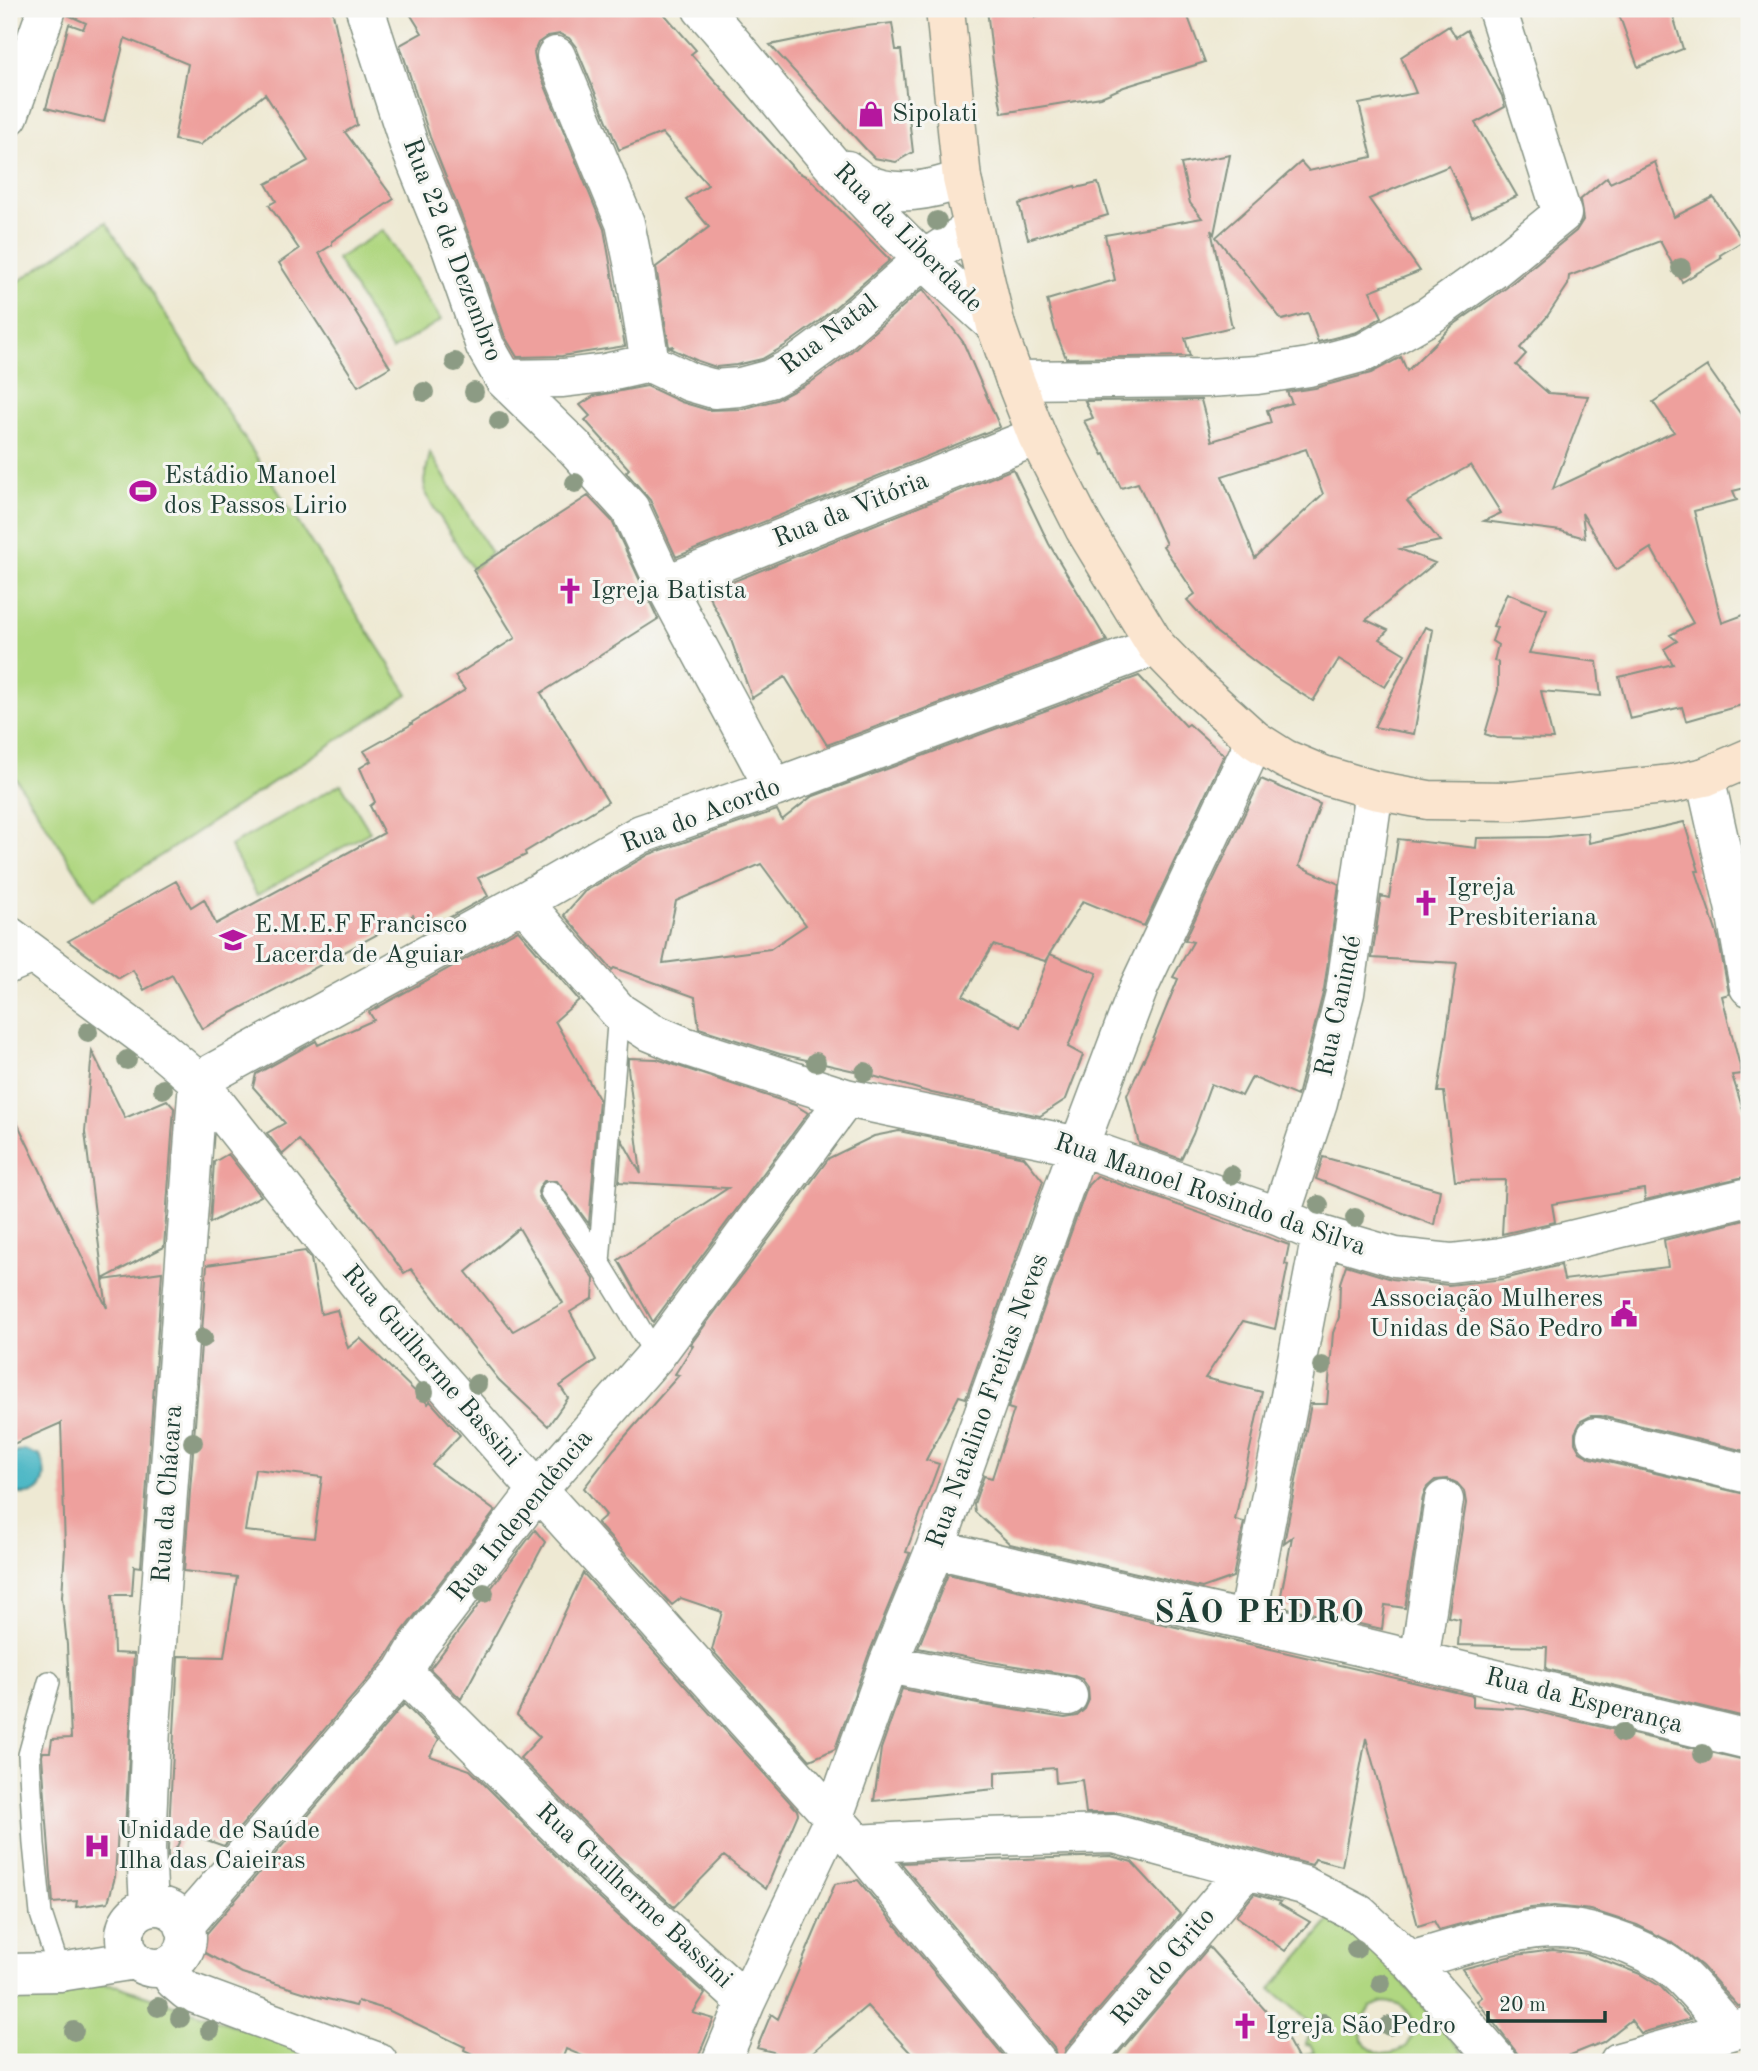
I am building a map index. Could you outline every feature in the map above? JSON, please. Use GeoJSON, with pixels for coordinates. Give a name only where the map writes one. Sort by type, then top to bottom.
{"type":"FeatureCollection","features":[{"type":"Feature","properties":{"kind":"main road"},"geometry":{"type":"LineString","coordinates":[[945,9],[962,179],[996,326],[1015,380],[1037,436],[1084,528],[1156,646],[1193,684],[1255,740],[1285,759],[1323,775],[1374,790],[1428,800],[1512,801],[1602,792],[1705,777],[1749,758]]}},
{"type":"Feature","properties":{"kind":"street"},"geometry":{"type":"LineString","coordinates":[[9,116],[47,9]]}},
{"type":"Feature","properties":{"kind":"street","name":"Rua 22 de Dezembro"},"geometry":{"type":"LineString","coordinates":[[365,9],[409,145],[451,248],[485,346],[504,379],[575,448],[630,509],[665,585],[774,788]]}},
{"type":"Feature","properties":{"kind":"street","name":"Rua da Liberdade"},"geometry":{"type":"LineString","coordinates":[[702,9],[735,44],[820,150],[923,260],[996,326]]}},
{"type":"Feature","properties":{"kind":"street"},"geometry":{"type":"LineString","coordinates":[[1015,380],[1207,378],[1256,375],[1309,367],[1365,352],[1430,315],[1493,270],[1562,214],[1497,9]]}},
{"type":"Feature","properties":{"kind":"street"},"geometry":{"type":"LineString","coordinates":[[504,379],[595,374],[650,363],[625,223],[556,56]]}},
{"type":"Feature","properties":{"kind":"street","name":"Rua da Liberdade"},"geometry":{"type":"LineString","coordinates":[[820,150],[865,183],[891,191],[913,191],[948,185],[962,179]]}},
{"type":"Feature","properties":{"kind":"street","name":"Rua Natal"},"geometry":{"type":"LineString","coordinates":[[650,363],[690,382],[714,389],[740,387],[770,379],[798,364],[832,339],[923,260],[973,228]]}},
{"type":"Feature","properties":{"kind":"street","name":"Rua da Vitória"},"geometry":{"type":"LineString","coordinates":[[665,585],[1037,436]]}},
{"type":"Feature","properties":{"kind":"street","name":"Rua do Acordo"},"geometry":{"type":"LineString","coordinates":[[198,1081],[641,834],[774,788],[1156,646]]}},
{"type":"Feature","properties":{"kind":"street","name":"Rua Natalino Freitas Neves"},"geometry":{"type":"LineString","coordinates":[[721,2062],[746,2001],[845,1831],[888,1664],[935,1549],[1079,1146],[1139,987],[1255,740]]}},
{"type":"Feature","properties":{"kind":"street"},"geometry":{"type":"LineString","coordinates":[[1705,777],[1749,986]]}},
{"type":"Feature","properties":{"kind":"street","name":"Rua Canindé"},"geometry":{"type":"LineString","coordinates":[[1280,1217],[1318,1102],[1345,993],[1374,790]]}},
{"type":"Feature","properties":{"kind":"street","name":"Rua Manoel Rosindo da Silva"},"geometry":{"type":"LineString","coordinates":[[523,902],[619,1012],[648,1031],[684,1046],[846,1098],[1079,1146],[1280,1217],[1321,1235],[1395,1257],[1451,1263],[1501,1257],[1749,1198]]}},
{"type":"Feature","properties":{"kind":"street","name":"Rua Guilherme Bassini"},"geometry":{"type":"LineString","coordinates":[[9,936],[24,966],[158,1046],[198,1081],[373,1302],[845,1831],[1037,2062]]}},
{"type":"Feature","properties":{"kind":"street","name":"Rua da Chácara"},"geometry":{"type":"LineString","coordinates":[[149,1906],[146,1849],[152,1727],[198,1081]]}},
{"type":"Feature","properties":{"kind":"street","name":"Rua Independência"},"geometry":{"type":"LineString","coordinates":[[184,1926],[403,1672],[419,1645],[538,1490],[656,1355],[846,1098]]}},
{"type":"Feature","properties":{"kind":"street"},"geometry":{"type":"LineString","coordinates":[[1247,1620],[1321,1235]]}},
{"type":"Feature","properties":{"kind":"street"},"geometry":{"type":"LineString","coordinates":[[1596,1437],[1749,1474]]}},
{"type":"Feature","properties":{"kind":"street"},"geometry":{"type":"LineString","coordinates":[[1419,1661],[1444,1500]]}},
{"type":"Feature","properties":{"kind":"street","name":"Rua da Esperança"},"geometry":{"type":"LineString","coordinates":[[935,1549],[1247,1620],[1749,1740]]}},
{"type":"Feature","properties":{"kind":"street"},"geometry":{"type":"LineString","coordinates":[[888,1664],[987,1684],[1068,1696]]}},
{"type":"Feature","properties":{"kind":"street","name":"Rua Guilherme Bassini"},"geometry":{"type":"LineString","coordinates":[[403,1672],[603,1871],[746,2001]]}},
{"type":"Feature","properties":{"kind":"street"},"geometry":{"type":"LineString","coordinates":[[845,1831],[983,1837],[1114,1834],[1303,1885],[1359,1914],[1410,1961],[1498,2062]]}},
{"type":"Feature","properties":{"kind":"street","name":"Rua do Grito"},"geometry":{"type":"LineString","coordinates":[[1083,2062],[1245,1871]]}},
{"type":"Feature","properties":{"kind":"street"},"geometry":{"type":"LineString","coordinates":[[9,1973],[60,1972],[151,1964],[176,1961],[186,1947],[184,1926],[182,1920],[167,1908],[149,1906],[133,1916],[126,1928],[126,1946],[151,1964],[174,1980],[187,1991],[378,2062]]}},
{"type":"Feature","properties":{"kind":"street"},"geometry":{"type":"LineString","coordinates":[[1410,1961],[1493,1938],[1534,1930],[1574,1929],[1612,1938],[1664,1962],[1740,2028]]}},
{"type":"Feature","properties":{"kind":"street"},"geometry":{"type":"LineString","coordinates":[[1619,2062],[1740,2028]]}},
{"type":"Feature","properties":{"kind":"lane"},"geometry":{"type":"LineString","coordinates":[[599,1262],[619,1012]]}},
{"type":"Feature","properties":{"kind":"lane"},"geometry":{"type":"LineString","coordinates":[[551,1192],[599,1262],[656,1355]]}},
{"type":"Feature","properties":{"kind":"lane"},"geometry":{"type":"LineString","coordinates":[[49,1682],[29,1755],[41,1913],[60,1972]]}},
{"type":"Feature","properties":{"kind":"green space","name":"Estádio Manoel dos Passos Lirio"},"geometry":{"type":"Polygon","coordinates":[[[106,222],[408,694],[94,899],[9,768],[9,288],[106,222]]]}},
{"type":"Feature","properties":{"kind":"green space"},"geometry":{"type":"Polygon","coordinates":[[[383,230],[441,320],[392,350],[337,259],[383,230]]]}},
{"type":"Feature","properties":{"kind":"green space"},"geometry":{"type":"Polygon","coordinates":[[[430,453],[491,553],[473,570],[426,495],[424,481],[430,453]]]}},
{"type":"Feature","properties":{"kind":"green space"},"geometry":{"type":"Polygon","coordinates":[[[341,784],[370,832],[257,895],[230,846],[341,784]]]}},
{"type":"Feature","properties":{"kind":"green space"},"geometry":{"type":"Polygon","coordinates":[[[1333,1917],[1380,1956],[1471,2062],[1306,2062],[1304,2055],[1314,2052],[1310,2044],[1305,2045],[1305,2042],[1317,2028],[1271,1989],[1333,1917]],[[1384,2002],[1370,2007],[1360,2022],[1362,2040],[1383,2054],[1407,2046],[1413,2030],[1413,2023],[1407,2011],[1384,2002]]]}},
{"type":"Feature","properties":{"kind":"green space"},"geometry":{"type":"Polygon","coordinates":[[[47,1979],[118,1986],[341,2062],[9,2062],[9,1980],[47,1979]]]}},
{"type":"Feature","properties":{"kind":"water"},"geometry":{"type":"Polygon","coordinates":[[[24,1450],[40,1456],[43,1482],[35,1492],[9,1492],[9,1455],[24,1450]]]}},
{"type":"Feature","properties":{"kind":"building"},"geometry":{"type":"Polygon","coordinates":[[[68,9],[332,9],[357,125],[345,132],[394,199],[332,241],[332,245],[319,253],[390,367],[358,386],[279,263],[299,249],[269,205],[276,201],[266,184],[308,161],[265,94],[200,145],[174,140],[188,64],[125,38],[104,122],[46,108],[69,24],[83,29],[86,23],[68,15],[68,9]]]}},
{"type":"Feature","properties":{"kind":"building"},"geometry":{"type":"Polygon","coordinates":[[[407,9],[660,9],[696,50],[691,54],[796,171],[809,178],[890,260],[818,322],[762,359],[716,367],[670,348],[674,346],[669,347],[656,267],[709,227],[686,199],[708,185],[662,133],[619,150],[576,47],[569,38],[560,34],[548,36],[538,43],[534,52],[536,64],[604,229],[625,346],[562,356],[517,357],[505,337],[471,240],[430,137],[400,45],[422,33],[407,9]]]}},
{"type":"Feature","properties":{"kind":"building"},"geometry":{"type":"Polygon","coordinates":[[[987,9],[1034,9],[1035,17],[1081,9],[1185,9],[1205,62],[1124,87],[1101,97],[1002,113],[987,9]]]}},
{"type":"Feature","properties":{"kind":"building"},"geometry":{"type":"Polygon","coordinates":[[[1617,9],[1671,9],[1683,49],[1638,67],[1617,9]]]}},
{"type":"Feature","properties":{"kind":"building","name":"Sipolati"},"geometry":{"type":"Polygon","coordinates":[[[892,23],[896,50],[901,50],[913,152],[896,162],[874,158],[770,45],[892,23]]]}},
{"type":"Feature","properties":{"kind":"building"},"geometry":{"type":"Polygon","coordinates":[[[1449,26],[1456,37],[1467,30],[1502,96],[1505,107],[1475,123],[1517,196],[1472,217],[1449,166],[1369,199],[1420,271],[1370,291],[1382,317],[1357,332],[1318,342],[1308,313],[1282,320],[1216,237],[1301,162],[1309,171],[1372,157],[1359,104],[1416,93],[1401,57],[1449,26]]]}},
{"type":"Feature","properties":{"kind":"building"},"geometry":{"type":"Polygon","coordinates":[[[1230,155],[1214,234],[1211,230],[1232,327],[1185,338],[1190,356],[1066,358],[1047,300],[1115,280],[1105,235],[1202,218],[1190,203],[1181,164],[1230,155]]]}},
{"type":"Feature","properties":{"kind":"building"},"geometry":{"type":"Polygon","coordinates":[[[1655,162],[1674,217],[1713,197],[1743,241],[1720,255],[1722,258],[1682,282],[1660,241],[1569,276],[1568,285],[1546,318],[1520,348],[1526,354],[1516,365],[1548,393],[1588,396],[1553,489],[1674,432],[1653,402],[1707,366],[1749,426],[1749,487],[1733,491],[1737,500],[1694,511],[1722,623],[1749,613],[1749,703],[1686,721],[1682,707],[1630,719],[1619,677],[1673,664],[1664,649],[1677,641],[1670,635],[1693,623],[1651,548],[1616,570],[1582,513],[1585,538],[1561,531],[1484,521],[1501,513],[1471,465],[1407,501],[1440,541],[1400,549],[1435,563],[1366,620],[1388,630],[1380,639],[1405,654],[1385,687],[1339,659],[1313,701],[1275,677],[1216,632],[1187,600],[1195,594],[1163,546],[1166,544],[1138,483],[1121,488],[1105,454],[1103,455],[1084,421],[1093,418],[1085,401],[1201,400],[1212,441],[1271,423],[1267,410],[1292,403],[1287,392],[1315,388],[1371,373],[1401,357],[1407,371],[1452,326],[1506,288],[1576,231],[1583,220],[1580,200],[1607,177],[1610,183],[1655,162]],[[1306,449],[1222,476],[1255,558],[1323,494],[1306,449]]]}},
{"type":"Feature","properties":{"kind":"building"},"geometry":{"type":"Polygon","coordinates":[[[1098,183],[1108,215],[1028,239],[1019,204],[1075,186],[1076,188],[1098,183]]]}},
{"type":"Feature","properties":{"kind":"building"},"geometry":{"type":"Polygon","coordinates":[[[923,289],[963,342],[1000,427],[676,557],[650,500],[626,472],[629,469],[585,420],[590,416],[580,405],[594,396],[647,386],[681,402],[708,410],[742,409],[776,400],[811,382],[845,357],[923,289]]]}},
{"type":"Feature","properties":{"kind":"building"},"geometry":{"type":"Polygon","coordinates":[[[1013,469],[1049,544],[1107,641],[827,745],[785,677],[752,698],[731,640],[707,592],[1013,469]]]}},
{"type":"Feature","properties":{"kind":"building"},"geometry":{"type":"Polygon","coordinates":[[[588,496],[612,521],[658,619],[541,693],[608,802],[525,852],[526,855],[478,878],[488,896],[423,932],[413,915],[202,1029],[172,975],[144,990],[133,970],[119,978],[68,941],[176,881],[191,907],[204,899],[216,924],[384,833],[370,806],[375,802],[360,768],[371,761],[364,751],[465,690],[455,676],[515,638],[473,570],[588,496]]]}},
{"type":"Feature","properties":{"kind":"building"},"geometry":{"type":"Polygon","coordinates":[[[1507,593],[1547,609],[1529,653],[1597,662],[1601,696],[1541,691],[1553,739],[1497,738],[1485,734],[1498,690],[1498,662],[1494,661],[1498,645],[1492,641],[1497,627],[1493,626],[1507,593]]]}},
{"type":"Feature","properties":{"kind":"building"},"geometry":{"type":"Polygon","coordinates":[[[1425,627],[1433,630],[1414,734],[1374,727],[1425,627]]]}},
{"type":"Feature","properties":{"kind":"building"},"geometry":{"type":"Polygon","coordinates":[[[1139,676],[1186,726],[1189,724],[1224,755],[1144,926],[1083,901],[1045,961],[993,945],[963,996],[1021,1027],[1050,954],[1097,973],[1068,1047],[1083,1055],[1066,1099],[1040,1116],[932,1093],[859,1072],[780,1054],[699,1028],[695,997],[614,968],[612,970],[564,915],[584,892],[650,854],[777,810],[782,820],[811,797],[1139,676]],[[761,864],[676,901],[663,963],[770,949],[806,925],[761,864]]]}},
{"type":"Feature","properties":{"kind":"building"},"geometry":{"type":"Polygon","coordinates":[[[1261,779],[1320,804],[1299,866],[1339,884],[1324,989],[1297,1096],[1252,1077],[1242,1096],[1211,1084],[1181,1159],[1139,1144],[1127,1095],[1178,979],[1173,977],[1193,942],[1185,940],[1261,779]]]}},
{"type":"Feature","properties":{"kind":"building"},"geometry":{"type":"Polygon","coordinates":[[[1684,822],[1699,871],[1696,871],[1718,937],[1729,994],[1722,996],[1742,1074],[1732,1075],[1749,1129],[1748,1176],[1645,1200],[1644,1189],[1552,1204],[1555,1222],[1502,1234],[1505,1180],[1455,1181],[1444,1092],[1438,1092],[1457,963],[1372,958],[1381,896],[1389,898],[1398,839],[1476,848],[1477,838],[1548,837],[1588,833],[1589,843],[1684,822]]]}},
{"type":"Feature","properties":{"kind":"building"},"geometry":{"type":"Polygon","coordinates":[[[518,930],[579,1000],[555,1021],[599,1099],[589,1224],[557,1181],[544,1181],[538,1192],[540,1199],[594,1279],[593,1298],[570,1312],[596,1360],[560,1386],[568,1398],[548,1426],[499,1380],[411,1269],[404,1273],[369,1225],[299,1140],[283,1154],[267,1133],[285,1123],[253,1087],[256,1074],[316,1041],[318,1045],[374,1020],[369,1012],[518,930]],[[519,1228],[466,1272],[513,1331],[563,1303],[519,1228]]]}},
{"type":"Feature","properties":{"kind":"building"},"geometry":{"type":"Polygon","coordinates":[[[92,1051],[125,1118],[167,1100],[174,1108],[164,1247],[103,1279],[85,1132],[92,1051]]]}},
{"type":"Feature","properties":{"kind":"building"},"geometry":{"type":"Polygon","coordinates":[[[628,1058],[657,1059],[795,1105],[808,1113],[653,1322],[618,1260],[728,1188],[619,1182],[622,1140],[641,1174],[628,1058]]]}},
{"type":"Feature","properties":{"kind":"building"},"geometry":{"type":"Polygon","coordinates":[[[9,1106],[107,1308],[103,1280],[162,1272],[141,1567],[134,1566],[132,1595],[112,1595],[114,1653],[134,1654],[125,1833],[118,1830],[115,1877],[108,1902],[76,1907],[77,1901],[53,1903],[42,1756],[43,1752],[50,1752],[52,1739],[71,1738],[62,1597],[65,1548],[61,1423],[9,1446],[9,1106]]]}},
{"type":"Feature","properties":{"kind":"building"},"geometry":{"type":"Polygon","coordinates":[[[899,1131],[1024,1157],[1043,1181],[966,1398],[959,1396],[926,1460],[939,1464],[906,1552],[910,1553],[868,1656],[835,1749],[810,1760],[712,1650],[722,1612],[681,1598],[672,1605],[597,1523],[606,1515],[584,1488],[614,1449],[679,1375],[675,1374],[693,1346],[691,1344],[829,1158],[874,1136],[899,1131]]]}},
{"type":"Feature","properties":{"kind":"building"},"geometry":{"type":"Polygon","coordinates":[[[228,1154],[261,1196],[210,1223],[214,1162],[228,1154]]]}},
{"type":"Feature","properties":{"kind":"building"},"geometry":{"type":"Polygon","coordinates":[[[1323,1157],[1440,1190],[1434,1225],[1316,1179],[1323,1157]]]}},
{"type":"Feature","properties":{"kind":"building"},"geometry":{"type":"Polygon","coordinates":[[[1097,1176],[1289,1245],[1285,1264],[1288,1265],[1275,1329],[1243,1321],[1205,1378],[1262,1392],[1235,1520],[1244,1522],[1233,1577],[1202,1588],[1010,1544],[975,1512],[974,1504],[984,1476],[992,1478],[1014,1410],[1008,1408],[1088,1185],[1097,1176]]]}},
{"type":"Feature","properties":{"kind":"building"},"geometry":{"type":"Polygon","coordinates":[[[1749,1219],[1749,1452],[1601,1416],[1591,1416],[1581,1421],[1575,1433],[1575,1443],[1580,1452],[1591,1458],[1749,1495],[1749,1718],[1546,1669],[1547,1647],[1458,1645],[1460,1619],[1448,1617],[1466,1503],[1464,1491],[1457,1483],[1448,1479],[1435,1480],[1427,1487],[1423,1496],[1405,1608],[1385,1605],[1382,1629],[1279,1606],[1292,1537],[1284,1543],[1311,1404],[1327,1404],[1333,1333],[1339,1317],[1340,1283],[1346,1265],[1392,1279],[1449,1285],[1504,1279],[1561,1265],[1564,1280],[1668,1267],[1664,1240],[1749,1219]]]}},
{"type":"Feature","properties":{"kind":"building"},"geometry":{"type":"Polygon","coordinates":[[[305,1251],[311,1259],[321,1314],[337,1310],[348,1348],[360,1338],[428,1404],[430,1401],[460,1435],[432,1465],[495,1511],[402,1632],[385,1659],[224,1846],[184,1832],[171,1859],[168,1857],[168,1849],[178,1656],[224,1657],[237,1577],[184,1571],[207,1265],[305,1251]],[[255,1469],[245,1531],[314,1538],[322,1477],[255,1469]]]}},
{"type":"Feature","properties":{"kind":"building"},"geometry":{"type":"Polygon","coordinates":[[[535,1530],[545,1542],[461,1699],[430,1669],[535,1530]]]}},
{"type":"Feature","properties":{"kind":"building"},"geometry":{"type":"Polygon","coordinates":[[[583,1573],[797,1810],[798,1814],[766,1889],[724,1856],[674,1907],[618,1856],[520,1758],[540,1737],[517,1715],[583,1573]]]}},
{"type":"Feature","properties":{"kind":"building"},"geometry":{"type":"Polygon","coordinates":[[[948,1574],[1473,1696],[1473,1706],[1525,1709],[1749,1761],[1749,2005],[1738,2006],[1702,1966],[1673,1943],[1637,1925],[1591,1910],[1554,1906],[1531,1908],[1439,1930],[1434,1921],[1418,1926],[1366,1738],[1342,1866],[1315,1859],[1312,1865],[1120,1813],[1086,1813],[1082,1780],[1056,1783],[1055,1768],[995,1772],[995,1789],[874,1801],[881,1749],[902,1689],[1065,1718],[1077,1716],[1085,1709],[1089,1700],[1088,1687],[1082,1679],[1072,1675],[918,1648],[948,1574]]]}},
{"type":"Feature","properties":{"kind":"building"},"geometry":{"type":"Polygon","coordinates":[[[404,1704],[439,1739],[430,1756],[470,1770],[588,1888],[705,1994],[693,2013],[714,2019],[696,2062],[597,2062],[566,2049],[561,2062],[489,2062],[464,2050],[465,2047],[388,2010],[358,2001],[356,2006],[319,1997],[242,1973],[192,1946],[201,1940],[404,1704]]]}},
{"type":"Feature","properties":{"kind":"building"},"geometry":{"type":"Polygon","coordinates":[[[1111,1856],[1132,1862],[1180,1914],[1066,2048],[1062,2062],[1058,2062],[1054,2048],[901,1863],[1111,1856]]]}},
{"type":"Feature","properties":{"kind":"building"},"geometry":{"type":"Polygon","coordinates":[[[858,1880],[1009,2062],[919,2062],[867,2006],[801,2062],[787,2062],[773,2052],[757,2048],[771,2014],[778,2019],[835,1884],[858,1880]]]}},
{"type":"Feature","properties":{"kind":"building"},"geometry":{"type":"Polygon","coordinates":[[[1254,1894],[1281,1902],[1279,1904],[1310,1922],[1285,1951],[1236,1916],[1254,1894]]]}},
{"type":"Feature","properties":{"kind":"building"},"geometry":{"type":"Polygon","coordinates":[[[1209,1947],[1282,2029],[1300,2062],[1111,2062],[1209,1947]]]}},
{"type":"Feature","properties":{"kind":"building"},"geometry":{"type":"Polygon","coordinates":[[[1553,1950],[1588,1954],[1640,1974],[1661,1987],[1691,2019],[1641,2033],[1631,2020],[1603,2042],[1553,2062],[1524,2062],[1477,2001],[1482,1997],[1462,1969],[1516,1955],[1553,1950]]]}},
{"type":"Feature","properties":{"kind":"place","name":"Sipolati"},"geometry":{"type":"Point","coordinates":[871,114]}},
{"type":"Feature","properties":{"kind":"place","name":"Estádio Manoel dos Passos Lirio"},"geometry":{"type":"Point","coordinates":[143,491]}},
{"type":"Feature","properties":{"kind":"place","name":"Igreja Batista"},"geometry":{"type":"Point","coordinates":[570,591]}},
{"type":"Feature","properties":{"kind":"place","name":"Igreja Presbiteriana"},"geometry":{"type":"Point","coordinates":[1426,903]}},
{"type":"Feature","properties":{"kind":"place","name":"E.M.E.F Francisco Lacerda de Aguiar"},"geometry":{"type":"Point","coordinates":[233,940]}},
{"type":"Feature","properties":{"kind":"place","name":"Associação Mulheres Unidas de São Pedro"},"geometry":{"type":"Point","coordinates":[1624,1314]}},
{"type":"Feature","properties":{"kind":"place","name":"Unidade de Saúde Ilha das Caieiras"},"geometry":{"type":"Point","coordinates":[97,1846]}},
{"type":"Feature","properties":{"kind":"place","name":"Igreja São Pedro"},"geometry":{"type":"Point","coordinates":[1245,2026]}},
{"type":"Feature","properties":{"kind":"district","name":"SÃO PEDRO"},"geometry":{"type":"Point","coordinates":[1260,1613]}}]}
